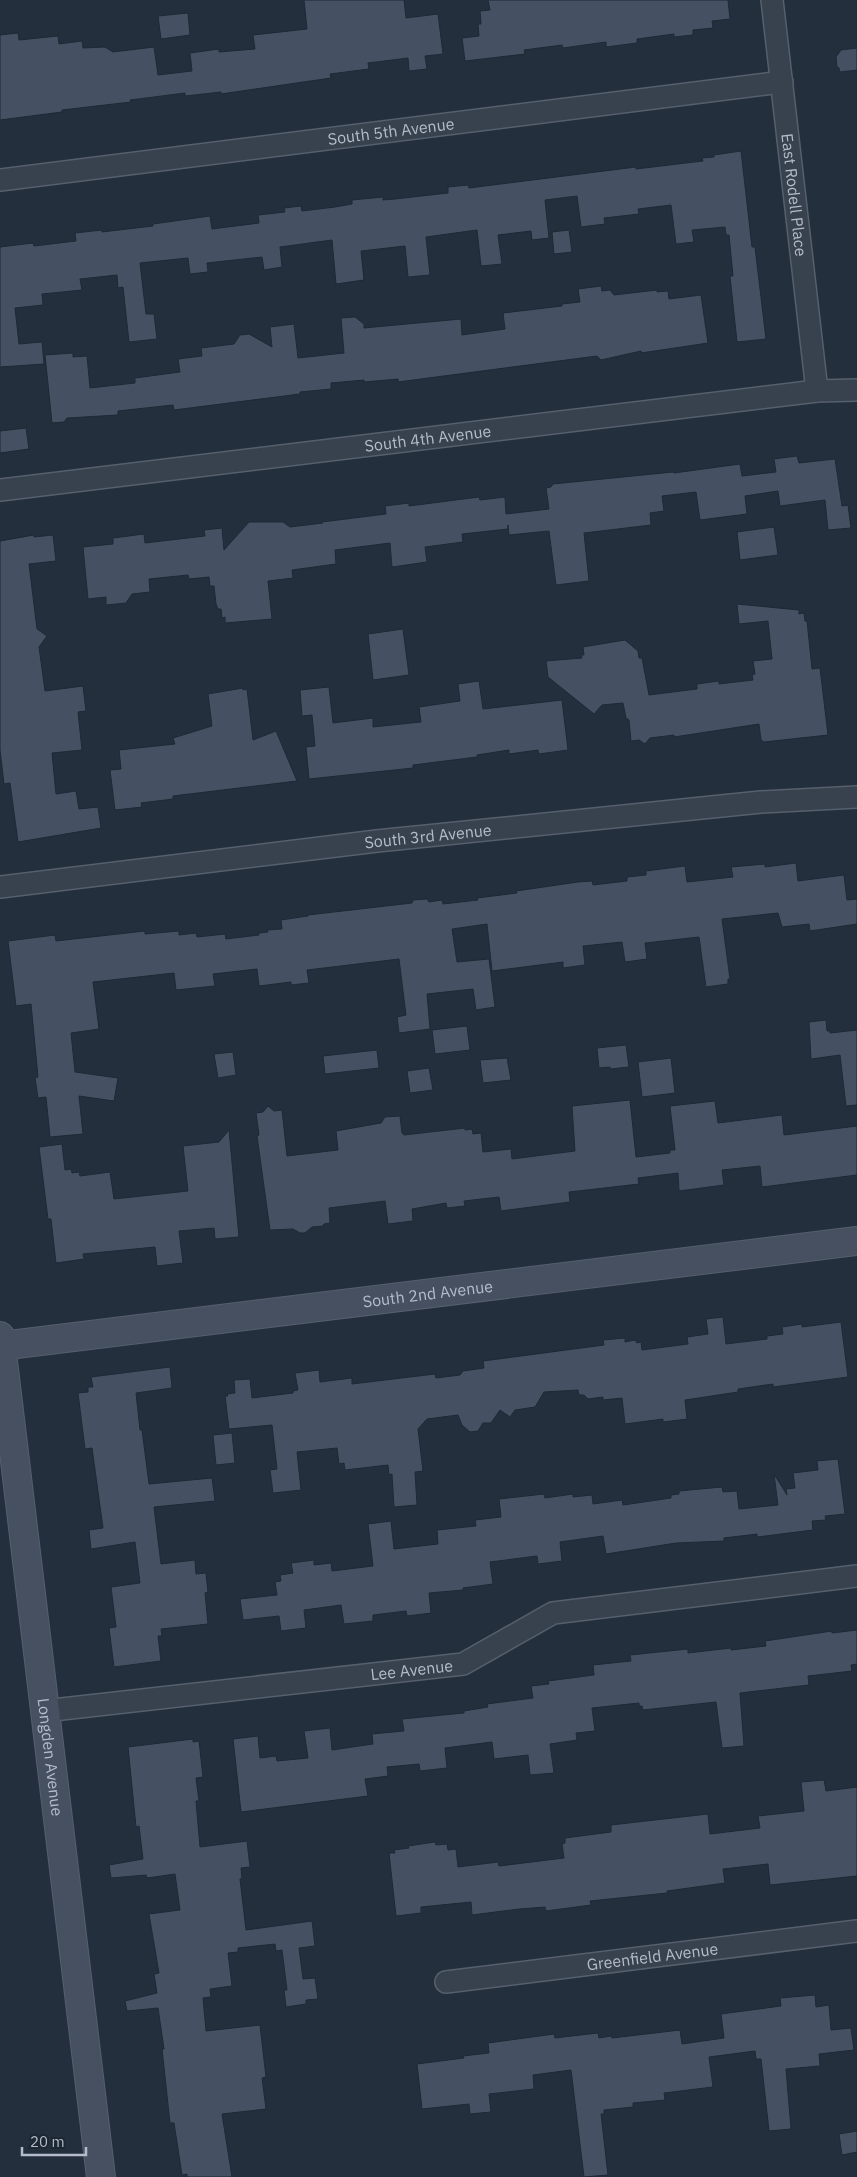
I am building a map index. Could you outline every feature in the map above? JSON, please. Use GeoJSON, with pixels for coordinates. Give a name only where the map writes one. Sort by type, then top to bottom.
{"type":"FeatureCollection","features":[{"type":"Feature","properties":{"kind":"street","name":"East Rodell Place"},"geometry":{"type":"LineString","coordinates":[[772,0],[817,390]]}},
{"type":"Feature","properties":{"kind":"street","name":"South 5th Avenue"},"geometry":{"type":"LineString","coordinates":[[0,180],[782,82]]}},
{"type":"Feature","properties":{"kind":"street","name":"South 4th Avenue"},"geometry":{"type":"LineString","coordinates":[[0,490],[817,390],[857,390]]}},
{"type":"Feature","properties":{"kind":"street","name":"South 3rd Avenue"},"geometry":{"type":"LineString","coordinates":[[0,887],[377,841],[761,802],[857,797]]}},
{"type":"Feature","properties":{"kind":"street","name":"South 2nd Avenue"},"geometry":{"type":"LineString","coordinates":[[0,1342],[857,1241]]}},
{"type":"Feature","properties":{"kind":"street","name":"Longden Avenue"},"geometry":{"type":"LineString","coordinates":[[0,1342],[101,2177]]}},
{"type":"Feature","properties":{"kind":"street","name":"Lee Avenue"},"geometry":{"type":"LineString","coordinates":[[44,1712],[463,1664],[554,1613],[857,1576]]}},
{"type":"Feature","properties":{"kind":"street","name":"Greenfield Avenue"},"geometry":{"type":"LineString","coordinates":[[446,1982],[857,1931]]}},
{"type":"Feature","properties":{"kind":"building"},"geometry":{"type":"Polygon","coordinates":[[[304,0],[404,0],[406,18],[438,14],[443,54],[425,56],[427,69],[409,71],[408,58],[368,63],[369,69],[330,74],[331,78],[221,94],[221,92],[185,96],[185,93],[0,120],[0,35],[18,33],[19,40],[58,36],[59,44],[82,41],[83,48],[105,47],[113,52],[154,47],[158,75],[192,71],[190,53],[219,49],[219,52],[255,49],[253,35],[307,29],[304,0]]]}},
{"type":"Feature","properties":{"kind":"building"},"geometry":{"type":"Polygon","coordinates":[[[488,0],[728,0],[730,19],[712,21],[713,28],[693,30],[693,35],[674,37],[674,34],[637,39],[637,43],[606,47],[606,42],[563,48],[562,45],[524,50],[525,54],[465,61],[462,38],[479,36],[478,24],[481,24],[480,11],[490,10],[488,0]]]}},
{"type":"Feature","properties":{"kind":"building"},"geometry":{"type":"Polygon","coordinates":[[[188,13],[190,35],[161,39],[158,16],[188,13]]]}},
{"type":"Feature","properties":{"kind":"building"},"geometry":{"type":"Polygon","coordinates":[[[857,48],[857,70],[840,72],[837,67],[836,57],[841,50],[857,48]]]}},
{"type":"Feature","properties":{"kind":"building"},"geometry":{"type":"Polygon","coordinates":[[[741,151],[752,247],[755,247],[766,339],[737,342],[730,276],[733,276],[729,235],[726,235],[725,227],[692,230],[694,242],[676,244],[671,205],[638,209],[639,214],[604,218],[605,224],[581,227],[577,196],[545,200],[549,238],[532,240],[531,231],[498,235],[502,264],[481,266],[477,230],[426,237],[430,275],[408,277],[405,246],[361,251],[364,280],[336,284],[332,240],[280,247],[282,267],[264,270],[262,257],[207,263],[208,272],[190,274],[188,258],[140,263],[146,314],[154,314],[157,339],[129,342],[123,287],[118,288],[117,275],[80,279],[82,290],[42,294],[43,305],[15,308],[19,344],[42,342],[44,364],[0,367],[0,247],[33,243],[34,246],[76,241],[75,233],[153,226],[153,224],[210,216],[212,229],[259,223],[258,215],[285,212],[284,208],[301,206],[302,211],[352,204],[352,200],[383,197],[383,200],[448,193],[448,187],[468,185],[469,188],[636,167],[636,169],[703,161],[702,158],[741,151]]]}},
{"type":"Feature","properties":{"kind":"building"},"geometry":{"type":"Polygon","coordinates":[[[569,230],[572,252],[554,254],[552,232],[569,230]]]}},
{"type":"Feature","properties":{"kind":"building"},"geometry":{"type":"Polygon","coordinates":[[[601,286],[602,291],[610,290],[614,295],[657,290],[657,292],[668,291],[669,299],[701,295],[708,343],[641,353],[641,351],[601,360],[597,356],[398,382],[398,379],[331,383],[331,389],[300,392],[300,394],[174,410],[173,405],[118,411],[118,415],[67,418],[64,422],[52,423],[45,355],[73,353],[73,357],[87,356],[90,388],[135,383],[135,378],[180,372],[178,359],[202,356],[201,348],[234,344],[240,335],[249,334],[272,347],[270,327],[294,324],[298,358],[344,353],[341,318],[355,317],[364,324],[364,328],[461,319],[462,335],[505,329],[503,313],[580,302],[578,289],[601,286]]]}},
{"type":"Feature","properties":{"kind":"building"},"geometry":{"type":"Polygon","coordinates":[[[26,428],[29,449],[0,453],[0,431],[26,428]]]}},
{"type":"Feature","properties":{"kind":"building"},"geometry":{"type":"Polygon","coordinates":[[[797,456],[799,463],[835,459],[842,506],[848,505],[851,528],[828,530],[825,500],[780,506],[778,491],[745,496],[747,514],[700,520],[696,492],[662,496],[664,511],[650,513],[651,525],[584,533],[589,581],[556,585],[549,531],[509,535],[508,525],[508,529],[462,534],[463,542],[425,547],[427,562],[392,567],[390,543],[335,550],[336,564],[292,570],[293,578],[268,581],[272,619],[225,623],[225,617],[222,618],[221,609],[218,609],[216,604],[214,586],[210,586],[209,577],[189,579],[188,575],[149,579],[150,592],[132,594],[126,603],[106,605],[106,597],[88,599],[83,547],[113,544],[113,538],[144,534],[145,543],[205,536],[204,530],[222,528],[224,550],[249,522],[283,522],[290,527],[386,514],[385,506],[409,503],[409,506],[479,497],[480,500],[505,497],[506,514],[549,509],[546,488],[551,487],[553,484],[674,473],[740,464],[742,476],[776,472],[774,459],[797,456]]]}},
{"type":"Feature","properties":{"kind":"building"},"geometry":{"type":"Polygon","coordinates":[[[774,527],[778,555],[740,560],[737,532],[774,527]]]}},
{"type":"Feature","properties":{"kind":"building"},"geometry":{"type":"Polygon","coordinates":[[[34,535],[34,537],[53,535],[56,561],[29,564],[37,629],[47,636],[39,647],[45,691],[83,686],[86,711],[78,712],[82,750],[52,753],[56,794],[76,791],[79,809],[98,807],[101,828],[18,842],[10,783],[4,784],[0,750],[0,541],[34,535]]]}},
{"type":"Feature","properties":{"kind":"building"},"geometry":{"type":"Polygon","coordinates":[[[737,604],[799,610],[799,614],[804,613],[805,621],[807,621],[812,669],[820,668],[828,735],[764,742],[761,740],[759,724],[674,737],[674,735],[650,738],[645,744],[639,740],[631,741],[629,720],[626,718],[623,703],[602,705],[594,714],[548,677],[546,661],[582,658],[581,655],[584,655],[583,647],[625,640],[638,651],[639,658],[642,658],[649,695],[697,689],[697,684],[719,681],[719,684],[753,680],[752,675],[755,674],[753,661],[772,659],[768,621],[739,624],[737,604]]]}},
{"type":"Feature","properties":{"kind":"building"},"geometry":{"type":"Polygon","coordinates":[[[403,629],[409,675],[373,680],[368,634],[403,629]]]}},
{"type":"Feature","properties":{"kind":"building"},"geometry":{"type":"Polygon","coordinates":[[[479,681],[483,709],[562,700],[568,750],[539,754],[538,750],[509,754],[509,750],[477,755],[477,757],[413,765],[413,768],[309,779],[306,747],[315,746],[312,715],[302,716],[300,690],[329,687],[333,723],[373,718],[373,727],[421,722],[419,707],[460,701],[458,684],[479,681]]]}},
{"type":"Feature","properties":{"kind":"building"},"geometry":{"type":"Polygon","coordinates":[[[243,688],[243,690],[247,689],[253,740],[276,731],[297,781],[173,796],[173,799],[141,803],[142,807],[115,810],[110,770],[121,769],[119,750],[175,744],[173,738],[212,726],[208,694],[243,688]]]}},
{"type":"Feature","properties":{"kind":"building"},"geometry":{"type":"Polygon","coordinates":[[[796,863],[798,881],[844,875],[847,900],[857,899],[857,924],[810,931],[809,924],[782,927],[778,913],[722,919],[730,979],[728,979],[728,984],[706,987],[699,937],[645,943],[647,959],[625,962],[622,942],[583,946],[585,965],[563,968],[563,962],[492,971],[487,924],[452,929],[457,962],[489,959],[495,1007],[476,1010],[473,989],[427,994],[430,1029],[399,1033],[397,1017],[406,1015],[399,959],[307,970],[309,983],[291,985],[291,982],[259,986],[257,969],[213,974],[215,986],[176,990],[174,973],[93,982],[99,1029],[71,1033],[75,1072],[118,1078],[114,1101],[79,1096],[83,1134],[50,1137],[46,1097],[38,1098],[35,1078],[38,1077],[31,1004],[16,1006],[8,941],[55,935],[56,941],[145,931],[145,934],[179,931],[179,935],[196,933],[197,937],[225,934],[226,939],[259,935],[259,933],[268,932],[267,930],[282,929],[281,920],[412,903],[413,900],[427,899],[429,902],[442,900],[443,904],[478,900],[477,898],[578,882],[592,881],[593,885],[627,881],[627,877],[646,875],[646,871],[685,866],[687,882],[733,877],[731,867],[765,864],[765,867],[796,863]]]}},
{"type":"Feature","properties":{"kind":"building"},"geometry":{"type":"Polygon","coordinates":[[[826,1020],[827,1031],[830,1031],[830,1033],[857,1030],[857,1105],[846,1106],[840,1055],[811,1059],[809,1022],[826,1020]]]}},
{"type":"Feature","properties":{"kind":"building"},"geometry":{"type":"Polygon","coordinates":[[[467,1026],[470,1050],[435,1054],[432,1030],[467,1026]]]}},
{"type":"Feature","properties":{"kind":"building"},"geometry":{"type":"Polygon","coordinates":[[[626,1045],[629,1067],[599,1068],[597,1048],[626,1045]]]}},
{"type":"Feature","properties":{"kind":"building"},"geometry":{"type":"Polygon","coordinates":[[[377,1050],[379,1068],[325,1074],[323,1056],[377,1050]]]}},
{"type":"Feature","properties":{"kind":"building"},"geometry":{"type":"Polygon","coordinates":[[[233,1052],[236,1075],[218,1078],[214,1054],[233,1052]]]}},
{"type":"Feature","properties":{"kind":"building"},"geometry":{"type":"Polygon","coordinates":[[[507,1058],[511,1080],[483,1083],[480,1060],[507,1058]]]}},
{"type":"Feature","properties":{"kind":"building"},"geometry":{"type":"Polygon","coordinates":[[[671,1058],[675,1093],[642,1097],[638,1062],[671,1058]]]}},
{"type":"Feature","properties":{"kind":"building"},"geometry":{"type":"Polygon","coordinates":[[[429,1068],[433,1090],[410,1093],[407,1071],[429,1068]]]}},
{"type":"Feature","properties":{"kind":"building"},"geometry":{"type":"Polygon","coordinates":[[[630,1100],[636,1157],[670,1153],[670,1150],[675,1150],[670,1106],[715,1101],[718,1123],[782,1115],[784,1135],[857,1126],[857,1175],[762,1187],[760,1166],[722,1170],[724,1185],[679,1191],[678,1173],[638,1178],[639,1184],[569,1192],[570,1202],[501,1211],[499,1197],[464,1201],[465,1206],[447,1208],[446,1203],[412,1209],[413,1221],[388,1224],[385,1201],[329,1208],[330,1223],[312,1227],[305,1233],[300,1233],[293,1229],[270,1230],[257,1136],[259,1135],[256,1113],[263,1112],[268,1106],[274,1111],[282,1110],[287,1156],[338,1150],[336,1131],[381,1123],[385,1117],[400,1116],[402,1133],[404,1135],[465,1128],[465,1130],[472,1129],[473,1134],[481,1133],[483,1152],[511,1149],[512,1159],[575,1151],[572,1106],[630,1100]]]}},
{"type":"Feature","properties":{"kind":"building"},"geometry":{"type":"Polygon","coordinates":[[[229,1130],[239,1237],[215,1239],[214,1228],[179,1231],[183,1263],[157,1266],[155,1247],[83,1254],[84,1259],[56,1263],[51,1219],[48,1219],[39,1147],[62,1144],[65,1170],[71,1169],[72,1173],[79,1172],[80,1176],[110,1172],[114,1199],[188,1191],[183,1146],[219,1142],[229,1130]]]}},
{"type":"Feature","properties":{"kind":"building"},"geometry":{"type":"Polygon","coordinates":[[[723,1317],[726,1344],[767,1339],[767,1336],[783,1334],[782,1327],[802,1324],[802,1327],[841,1322],[848,1377],[773,1387],[773,1384],[738,1389],[738,1392],[685,1400],[687,1419],[663,1422],[663,1419],[625,1424],[622,1398],[603,1400],[603,1397],[588,1399],[584,1395],[579,1395],[578,1390],[544,1392],[535,1407],[515,1410],[510,1417],[500,1410],[491,1423],[483,1423],[478,1431],[470,1432],[462,1425],[458,1415],[427,1419],[418,1429],[423,1471],[415,1472],[417,1505],[394,1507],[392,1474],[389,1475],[388,1465],[345,1470],[344,1463],[339,1464],[337,1448],[297,1452],[301,1490],[273,1493],[270,1470],[277,1469],[272,1425],[229,1429],[225,1396],[235,1393],[234,1380],[250,1379],[252,1398],[293,1393],[293,1391],[298,1390],[295,1373],[319,1370],[320,1382],[352,1378],[352,1384],[435,1374],[436,1378],[460,1375],[463,1371],[484,1368],[483,1361],[604,1345],[603,1340],[625,1338],[625,1342],[635,1340],[637,1343],[641,1342],[642,1350],[688,1344],[687,1337],[708,1334],[706,1319],[723,1317]]]}},
{"type":"Feature","properties":{"kind":"building"},"geometry":{"type":"Polygon","coordinates":[[[170,1367],[172,1388],[136,1393],[140,1430],[142,1430],[149,1484],[212,1478],[215,1501],[154,1507],[161,1564],[195,1560],[196,1574],[206,1573],[208,1592],[205,1593],[208,1624],[161,1629],[162,1636],[158,1636],[161,1661],[114,1667],[109,1628],[116,1627],[111,1587],[140,1583],[135,1542],[91,1549],[89,1530],[103,1528],[92,1448],[85,1449],[78,1393],[88,1392],[88,1387],[93,1387],[91,1377],[170,1367]]]}},
{"type":"Feature","properties":{"kind":"building"},"geometry":{"type":"Polygon","coordinates":[[[232,1433],[235,1463],[216,1465],[213,1435],[232,1433]]]}},
{"type":"Feature","properties":{"kind":"building"},"geometry":{"type":"Polygon","coordinates":[[[838,1459],[845,1514],[825,1516],[826,1520],[812,1521],[813,1530],[757,1537],[757,1534],[724,1538],[724,1541],[676,1543],[606,1554],[603,1536],[560,1542],[562,1561],[538,1564],[537,1556],[490,1562],[493,1584],[463,1588],[463,1590],[429,1593],[431,1613],[407,1616],[406,1611],[373,1615],[373,1621],[344,1624],[341,1605],[304,1610],[306,1628],[281,1631],[279,1616],[243,1620],[240,1599],[277,1595],[275,1582],[281,1581],[280,1575],[293,1573],[291,1563],[314,1560],[314,1565],[331,1563],[332,1571],[373,1566],[368,1524],[391,1521],[394,1549],[438,1544],[437,1530],[476,1526],[475,1520],[501,1517],[499,1499],[544,1494],[545,1498],[573,1494],[573,1497],[592,1495],[593,1504],[622,1500],[623,1505],[671,1498],[671,1495],[679,1494],[679,1491],[722,1487],[723,1492],[737,1491],[739,1509],[778,1505],[774,1474],[787,1495],[786,1489],[795,1488],[793,1473],[818,1470],[817,1461],[838,1459]]]}},
{"type":"Feature","properties":{"kind":"building"},"geometry":{"type":"Polygon","coordinates":[[[857,1630],[857,1664],[851,1665],[852,1671],[808,1676],[809,1685],[740,1693],[744,1746],[722,1748],[716,1702],[643,1710],[639,1703],[592,1708],[595,1731],[576,1733],[577,1740],[550,1744],[554,1773],[530,1775],[528,1755],[494,1759],[492,1742],[445,1748],[447,1768],[420,1771],[419,1764],[387,1767],[388,1776],[365,1779],[368,1796],[241,1812],[233,1739],[258,1736],[260,1758],[276,1756],[277,1761],[308,1758],[304,1731],[330,1728],[332,1750],[373,1744],[372,1734],[404,1731],[402,1719],[464,1713],[464,1711],[488,1707],[487,1704],[533,1698],[531,1686],[549,1684],[548,1681],[594,1675],[593,1665],[631,1661],[630,1655],[688,1649],[688,1653],[731,1648],[731,1650],[766,1646],[765,1641],[832,1631],[832,1633],[857,1630]]]}},
{"type":"Feature","properties":{"kind":"building"},"geometry":{"type":"Polygon","coordinates":[[[193,1739],[193,1742],[199,1741],[203,1777],[196,1778],[199,1801],[196,1801],[200,1847],[247,1841],[250,1867],[241,1868],[242,1879],[240,1879],[246,1930],[312,1921],[315,1946],[299,1948],[303,1979],[315,1978],[318,1999],[306,2000],[306,2004],[286,2007],[284,1990],[287,1990],[282,1950],[276,1951],[275,1944],[238,1948],[238,1952],[228,1953],[232,1986],[210,1989],[211,1997],[203,1998],[206,2031],[260,2025],[266,2077],[262,2078],[266,2109],[222,2114],[232,2177],[187,2177],[187,2174],[182,2175],[174,2123],[170,2123],[162,2049],[164,2049],[158,2008],[127,2011],[125,2001],[157,1993],[154,1974],[159,1973],[149,1914],[180,1910],[175,1874],[147,1878],[146,1875],[111,1878],[109,1865],[143,1859],[139,1826],[136,1827],[128,1747],[193,1739]]]}},
{"type":"Feature","properties":{"kind":"building"},"geometry":{"type":"Polygon","coordinates":[[[824,1780],[826,1791],[857,1787],[857,1876],[770,1885],[768,1864],[723,1869],[725,1883],[667,1891],[667,1893],[590,1901],[591,1905],[546,1911],[545,1907],[472,1915],[471,1902],[421,1907],[421,1913],[396,1916],[389,1853],[395,1853],[394,1850],[435,1842],[436,1845],[447,1844],[448,1850],[456,1849],[458,1867],[498,1862],[499,1866],[564,1858],[562,1844],[565,1843],[565,1838],[611,1832],[611,1825],[708,1814],[710,1834],[760,1828],[758,1816],[804,1811],[801,1782],[824,1780]]]}},
{"type":"Feature","properties":{"kind":"building"},"geometry":{"type":"Polygon","coordinates":[[[815,1995],[816,2007],[829,2005],[831,2030],[851,2028],[854,2050],[819,2054],[820,2066],[786,2069],[791,2129],[769,2131],[761,2059],[756,2059],[755,2051],[709,2057],[713,2087],[664,2093],[665,2100],[633,2103],[633,2107],[604,2110],[604,2114],[601,2114],[608,2175],[584,2177],[571,2070],[533,2075],[534,2089],[489,2094],[491,2112],[470,2114],[469,2104],[422,2109],[417,2064],[489,2053],[488,2043],[554,2034],[555,2038],[598,2033],[599,2038],[611,2036],[612,2038],[680,2030],[682,2044],[724,2038],[721,2014],[781,2006],[780,1998],[815,1995]]]}},
{"type":"Feature","properties":{"kind":"building"},"geometry":{"type":"Polygon","coordinates":[[[857,2131],[857,2152],[842,2155],[839,2134],[857,2131]]]}}]}
